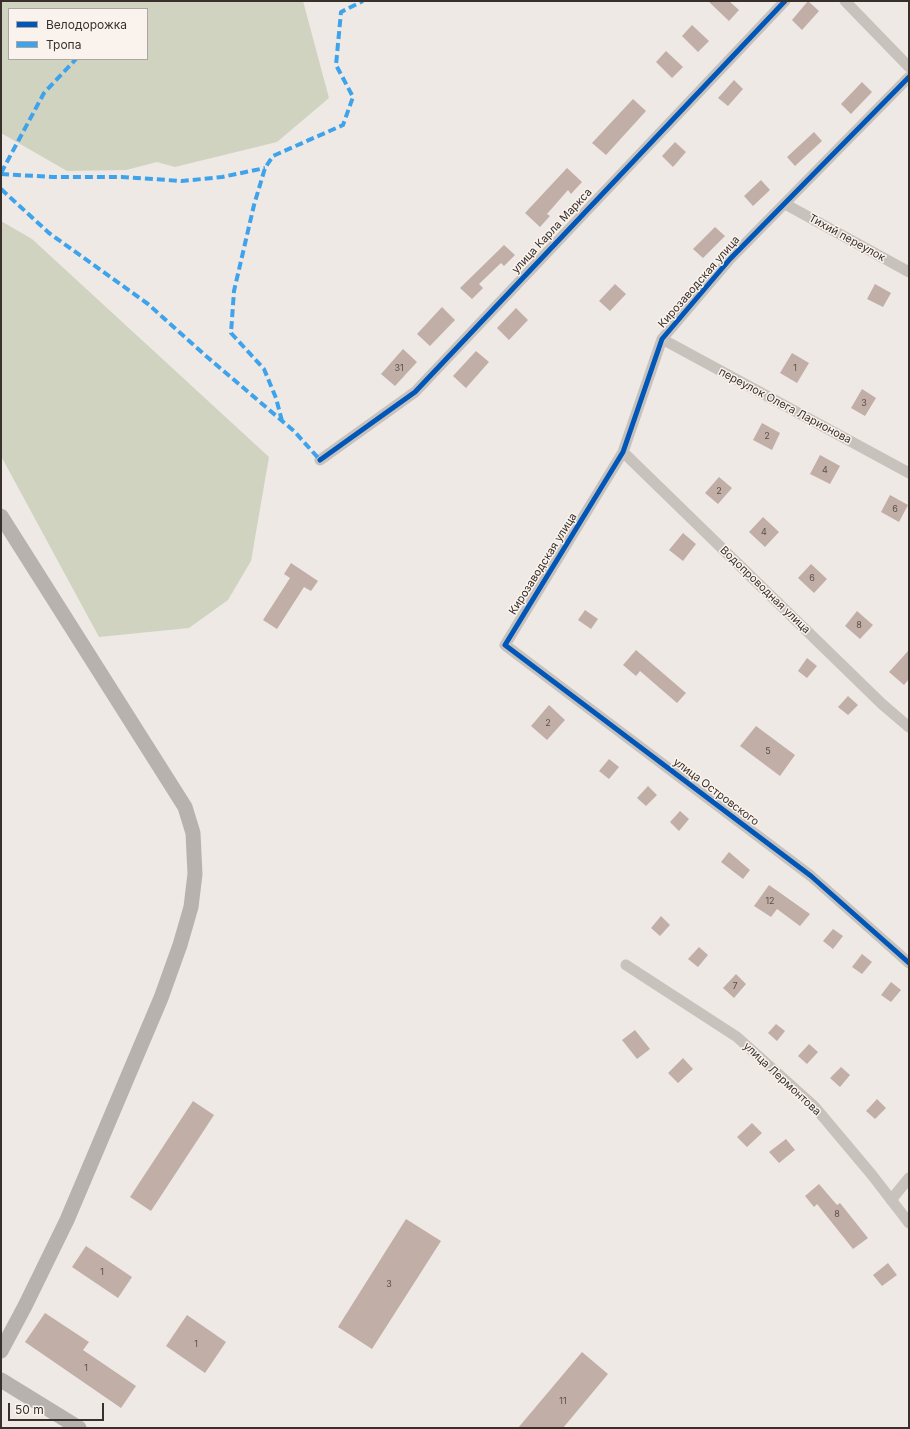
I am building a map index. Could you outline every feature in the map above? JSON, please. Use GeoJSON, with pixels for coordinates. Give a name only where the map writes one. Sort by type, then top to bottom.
{"type":"FeatureCollection","features":[{"type":"Feature","properties":{"kind":"main road"},"geometry":{"type":"LineString","coordinates":[[1,516],[185,807],[193,833],[195,874],[191,908],[180,945],[161,998],[67,1220],[1,1351]]}},
{"type":"Feature","properties":{"kind":"main road"},"geometry":{"type":"LineString","coordinates":[[1,1380],[79,1428]]}},
{"type":"Feature","properties":{"kind":"street","name":"улица Карла Маркса"},"geometry":{"type":"LineString","coordinates":[[320,460],[414,392],[785,1]]}},
{"type":"Feature","properties":{"kind":"street"},"geometry":{"type":"LineString","coordinates":[[845,1],[909,67]]}},
{"type":"Feature","properties":{"kind":"street","name":"Кирозаводская улица"},"geometry":{"type":"LineString","coordinates":[[505,645],[623,452],[662,339],[730,259],[909,77]]}},
{"type":"Feature","properties":{"kind":"street","name":"Тихий переулок"},"geometry":{"type":"LineString","coordinates":[[784,204],[909,272]]}},
{"type":"Feature","properties":{"kind":"street","name":"переулок Олега Ларионова"},"geometry":{"type":"LineString","coordinates":[[662,339],[909,473]]}},
{"type":"Feature","properties":{"kind":"street","name":"Водопроводная улица"},"geometry":{"type":"LineString","coordinates":[[623,452],[882,704],[909,727]]}},
{"type":"Feature","properties":{"kind":"street","name":"улица Островского"},"geometry":{"type":"LineString","coordinates":[[505,645],[811,876],[909,963]]}},
{"type":"Feature","properties":{"kind":"street","name":"улица Лермонтова"},"geometry":{"type":"LineString","coordinates":[[626,965],[736,1037],[814,1106],[872,1175],[909,1224]]}},
{"type":"Feature","properties":{"kind":"street"},"geometry":{"type":"LineString","coordinates":[[891,1200],[909,1178]]}},
{"type":"Feature","properties":{"kind":"green space"},"geometry":{"type":"Polygon","coordinates":[[[1,1],[303,1],[329,98],[277,142],[175,167],[157,162],[126,170],[67,171],[1,133],[1,1]]]}},
{"type":"Feature","properties":{"kind":"green space"},"geometry":{"type":"Polygon","coordinates":[[[1,221],[32,239],[269,457],[251,561],[228,600],[189,628],[99,637],[1,456],[1,221]]]}},
{"type":"Feature","properties":{"kind":"building"},"geometry":{"type":"Polygon","coordinates":[[[708,1],[729,1],[739,10],[729,21],[708,1]]]}},
{"type":"Feature","properties":{"kind":"building"},"geometry":{"type":"Polygon","coordinates":[[[808,1],[819,11],[802,30],[792,20],[808,1]]]}},
{"type":"Feature","properties":{"kind":"building"},"geometry":{"type":"Polygon","coordinates":[[[692,25],[709,41],[698,52],[682,36],[692,25]]]}},
{"type":"Feature","properties":{"kind":"building"},"geometry":{"type":"Polygon","coordinates":[[[666,51],[683,67],[672,78],[656,62],[666,51]]]}},
{"type":"Feature","properties":{"kind":"building"},"geometry":{"type":"Polygon","coordinates":[[[734,80],[743,89],[728,106],[718,98],[734,80]]]}},
{"type":"Feature","properties":{"kind":"building"},"geometry":{"type":"Polygon","coordinates":[[[862,82],[872,92],[851,114],[841,104],[862,82]]]}},
{"type":"Feature","properties":{"kind":"building"},"geometry":{"type":"Polygon","coordinates":[[[633,99],[646,111],[606,155],[592,143],[633,99]]]}},
{"type":"Feature","properties":{"kind":"building"},"geometry":{"type":"Polygon","coordinates":[[[814,132],[822,141],[795,166],[787,157],[814,132]]]}},
{"type":"Feature","properties":{"kind":"building"},"geometry":{"type":"Polygon","coordinates":[[[675,142],[686,152],[673,167],[662,156],[675,142]]]}},
{"type":"Feature","properties":{"kind":"building"},"geometry":{"type":"Polygon","coordinates":[[[567,168],[582,182],[571,194],[568,190],[547,214],[550,216],[540,227],[525,213],[567,168]]]}},
{"type":"Feature","properties":{"kind":"building"},"geometry":{"type":"Polygon","coordinates":[[[761,180],[770,190],[753,206],[744,196],[761,180]]]}},
{"type":"Feature","properties":{"kind":"building"},"geometry":{"type":"Polygon","coordinates":[[[715,227],[725,236],[703,258],[693,249],[715,227]]]}},
{"type":"Feature","properties":{"kind":"building"},"geometry":{"type":"Polygon","coordinates":[[[504,245],[515,255],[504,266],[501,263],[479,284],[483,288],[472,299],[460,288],[504,245]]]}},
{"type":"Feature","properties":{"kind":"building"},"geometry":{"type":"Polygon","coordinates":[[[615,284],[626,294],[610,311],[599,301],[615,284]]]}},
{"type":"Feature","properties":{"kind":"building"},"geometry":{"type":"Polygon","coordinates":[[[875,284],[891,293],[883,307],[867,299],[875,284]]]}},
{"type":"Feature","properties":{"kind":"building"},"geometry":{"type":"Polygon","coordinates":[[[442,307],[455,320],[430,346],[417,334],[442,307]]]}},
{"type":"Feature","properties":{"kind":"building"},"geometry":{"type":"Polygon","coordinates":[[[516,308],[528,320],[509,340],[497,328],[516,308]]]}},
{"type":"Feature","properties":{"kind":"building"},"geometry":{"type":"Polygon","coordinates":[[[403,349],[417,362],[395,386],[381,374],[403,349]]]}},
{"type":"Feature","properties":{"kind":"building"},"geometry":{"type":"Polygon","coordinates":[[[476,351],[489,362],[466,388],[453,376],[476,351]]]}},
{"type":"Feature","properties":{"kind":"building"},"geometry":{"type":"Polygon","coordinates":[[[792,353],[809,363],[797,383],[780,373],[792,353]]]}},
{"type":"Feature","properties":{"kind":"building"},"geometry":{"type":"Polygon","coordinates":[[[862,389],[876,398],[865,416],[851,408],[862,389]]]}},
{"type":"Feature","properties":{"kind":"building"},"geometry":{"type":"Polygon","coordinates":[[[762,423],[780,433],[772,450],[753,440],[762,423]]]}},
{"type":"Feature","properties":{"kind":"building"},"geometry":{"type":"Polygon","coordinates":[[[820,455],[840,466],[830,484],[810,474],[820,455]]]}},
{"type":"Feature","properties":{"kind":"building"},"geometry":{"type":"Polygon","coordinates":[[[719,477],[732,488],[718,504],[705,493],[719,477]]]}},
{"type":"Feature","properties":{"kind":"building"},"geometry":{"type":"Polygon","coordinates":[[[890,495],[908,505],[899,522],[881,512],[890,495]]]}},
{"type":"Feature","properties":{"kind":"building"},"geometry":{"type":"Polygon","coordinates":[[[763,517],[779,532],[765,547],[749,532],[763,517]]]}},
{"type":"Feature","properties":{"kind":"building"},"geometry":{"type":"Polygon","coordinates":[[[683,533],[696,544],[683,561],[669,550],[683,533]]]}},
{"type":"Feature","properties":{"kind":"building"},"geometry":{"type":"Polygon","coordinates":[[[291,563],[318,581],[311,591],[304,587],[277,629],[263,620],[290,578],[284,574],[291,563]]]}},
{"type":"Feature","properties":{"kind":"building"},"geometry":{"type":"Polygon","coordinates":[[[811,564],[827,579],[814,593],[798,578],[811,564]]]}},
{"type":"Feature","properties":{"kind":"building"},"geometry":{"type":"Polygon","coordinates":[[[585,610],[598,619],[591,629],[578,620],[585,610]]]}},
{"type":"Feature","properties":{"kind":"building"},"geometry":{"type":"Polygon","coordinates":[[[857,611],[873,625],[860,639],[845,626],[857,611]]]}},
{"type":"Feature","properties":{"kind":"building"},"geometry":{"type":"Polygon","coordinates":[[[636,650],[686,693],[677,703],[640,671],[636,676],[623,665],[636,650]]]}},
{"type":"Feature","properties":{"kind":"building"},"geometry":{"type":"Polygon","coordinates":[[[909,650],[909,679],[904,685],[889,672],[909,650]]]}},
{"type":"Feature","properties":{"kind":"building"},"geometry":{"type":"Polygon","coordinates":[[[807,658],[817,666],[807,678],[798,671],[807,658]]]}},
{"type":"Feature","properties":{"kind":"building"},"geometry":{"type":"Polygon","coordinates":[[[848,696],[858,705],[848,715],[838,707],[848,696]]]}},
{"type":"Feature","properties":{"kind":"building"},"geometry":{"type":"Polygon","coordinates":[[[549,705],[565,720],[547,740],[531,726],[549,705]]]}},
{"type":"Feature","properties":{"kind":"building"},"geometry":{"type":"Polygon","coordinates":[[[756,726],[795,755],[780,776],[740,746],[756,726]]]}},
{"type":"Feature","properties":{"kind":"building"},"geometry":{"type":"Polygon","coordinates":[[[609,759],[619,767],[609,779],[599,771],[609,759]]]}},
{"type":"Feature","properties":{"kind":"building"},"geometry":{"type":"Polygon","coordinates":[[[648,786],[657,795],[646,806],[637,798],[648,786]]]}},
{"type":"Feature","properties":{"kind":"building"},"geometry":{"type":"Polygon","coordinates":[[[680,811],[689,819],[679,831],[670,822],[680,811]]]}},
{"type":"Feature","properties":{"kind":"building"},"geometry":{"type":"Polygon","coordinates":[[[729,852],[750,870],[743,879],[721,862],[729,852]]]}},
{"type":"Feature","properties":{"kind":"building"},"geometry":{"type":"Polygon","coordinates":[[[769,885],[810,914],[800,926],[777,909],[771,917],[754,906],[769,885]]]}},
{"type":"Feature","properties":{"kind":"building"},"geometry":{"type":"Polygon","coordinates":[[[661,916],[670,925],[660,936],[651,928],[661,916]]]}},
{"type":"Feature","properties":{"kind":"building"},"geometry":{"type":"Polygon","coordinates":[[[833,929],[843,936],[833,949],[823,941],[833,929]]]}},
{"type":"Feature","properties":{"kind":"building"},"geometry":{"type":"Polygon","coordinates":[[[699,947],[708,955],[698,967],[688,959],[699,947]]]}},
{"type":"Feature","properties":{"kind":"building"},"geometry":{"type":"Polygon","coordinates":[[[862,954],[872,962],[862,974],[852,967],[862,954]]]}},
{"type":"Feature","properties":{"kind":"building"},"geometry":{"type":"Polygon","coordinates":[[[736,974],[746,984],[734,998],[723,988],[736,974]]]}},
{"type":"Feature","properties":{"kind":"building"},"geometry":{"type":"Polygon","coordinates":[[[891,982],[901,990],[891,1002],[881,995],[891,982]]]}},
{"type":"Feature","properties":{"kind":"building"},"geometry":{"type":"Polygon","coordinates":[[[776,1024],[785,1031],[777,1041],[768,1033],[776,1024]]]}},
{"type":"Feature","properties":{"kind":"building"},"geometry":{"type":"Polygon","coordinates":[[[635,1030],[650,1049],[637,1059],[622,1040],[635,1030]]]}},
{"type":"Feature","properties":{"kind":"building"},"geometry":{"type":"Polygon","coordinates":[[[809,1044],[818,1052],[807,1064],[798,1056],[809,1044]]]}},
{"type":"Feature","properties":{"kind":"building"},"geometry":{"type":"Polygon","coordinates":[[[683,1058],[693,1069],[678,1083],[668,1073],[683,1058]]]}},
{"type":"Feature","properties":{"kind":"building"},"geometry":{"type":"Polygon","coordinates":[[[841,1067],[850,1075],[840,1087],[830,1078],[841,1067]]]}},
{"type":"Feature","properties":{"kind":"building"},"geometry":{"type":"Polygon","coordinates":[[[877,1099],[886,1108],[875,1119],[866,1111],[877,1099]]]}},
{"type":"Feature","properties":{"kind":"building"},"geometry":{"type":"Polygon","coordinates":[[[193,1101],[214,1115],[151,1211],[130,1197],[193,1101]]]}},
{"type":"Feature","properties":{"kind":"building"},"geometry":{"type":"Polygon","coordinates":[[[752,1123],[762,1133],[747,1147],[737,1137],[752,1123]]]}},
{"type":"Feature","properties":{"kind":"building"},"geometry":{"type":"Polygon","coordinates":[[[786,1139],[795,1150],[779,1163],[769,1152],[786,1139]]]}},
{"type":"Feature","properties":{"kind":"building"},"geometry":{"type":"Polygon","coordinates":[[[819,1184],[837,1205],[840,1203],[868,1238],[853,1249],[817,1204],[814,1207],[805,1196],[819,1184]]]}},
{"type":"Feature","properties":{"kind":"building"},"geometry":{"type":"Polygon","coordinates":[[[406,1219],[441,1241],[372,1349],[338,1327],[406,1219]]]}},
{"type":"Feature","properties":{"kind":"building"},"geometry":{"type":"Polygon","coordinates":[[[86,1246],[132,1277],[118,1298],[72,1267],[86,1246]]]}},
{"type":"Feature","properties":{"kind":"building"},"geometry":{"type":"Polygon","coordinates":[[[888,1263],[897,1275],[882,1286],[873,1275],[888,1263]]]}},
{"type":"Feature","properties":{"kind":"building"},"geometry":{"type":"Polygon","coordinates":[[[45,1313],[89,1342],[83,1350],[136,1386],[121,1408],[25,1342],[45,1313]]]}},
{"type":"Feature","properties":{"kind":"building"},"geometry":{"type":"Polygon","coordinates":[[[187,1315],[226,1342],[205,1373],[166,1346],[187,1315]]]}},
{"type":"Feature","properties":{"kind":"building"},"geometry":{"type":"Polygon","coordinates":[[[582,1352],[608,1374],[563,1428],[518,1428],[582,1352]]]}},
{"type":"Feature","properties":{"kind":"marked path"},"geometry":{"type":"LineString","coordinates":[[282,421],[276,398],[264,369],[231,333],[234,291],[254,205],[265,168],[273,156],[343,125],[353,97],[336,65],[341,12],[363,1]]}},
{"type":"Feature","properties":{"kind":"marked path"},"geometry":{"type":"LineString","coordinates":[[1,173],[44,93],[75,60]]}},
{"type":"Feature","properties":{"kind":"marked path"},"geometry":{"type":"LineString","coordinates":[[1,174],[53,177],[122,177],[182,181],[222,177],[265,168]]}},
{"type":"Feature","properties":{"kind":"marked path"},"geometry":{"type":"LineString","coordinates":[[1,189],[49,233],[148,304],[294,431],[320,460]]}},
{"type":"Feature","properties":{"kind":"cycle path"},"geometry":{"type":"LineString","coordinates":[[320,460],[415,392],[785,1]]}},
{"type":"Feature","properties":{"kind":"cycle path"},"geometry":{"type":"LineString","coordinates":[[909,77],[730,259],[662,339],[623,452],[505,645],[811,876],[909,963]]}}]}
